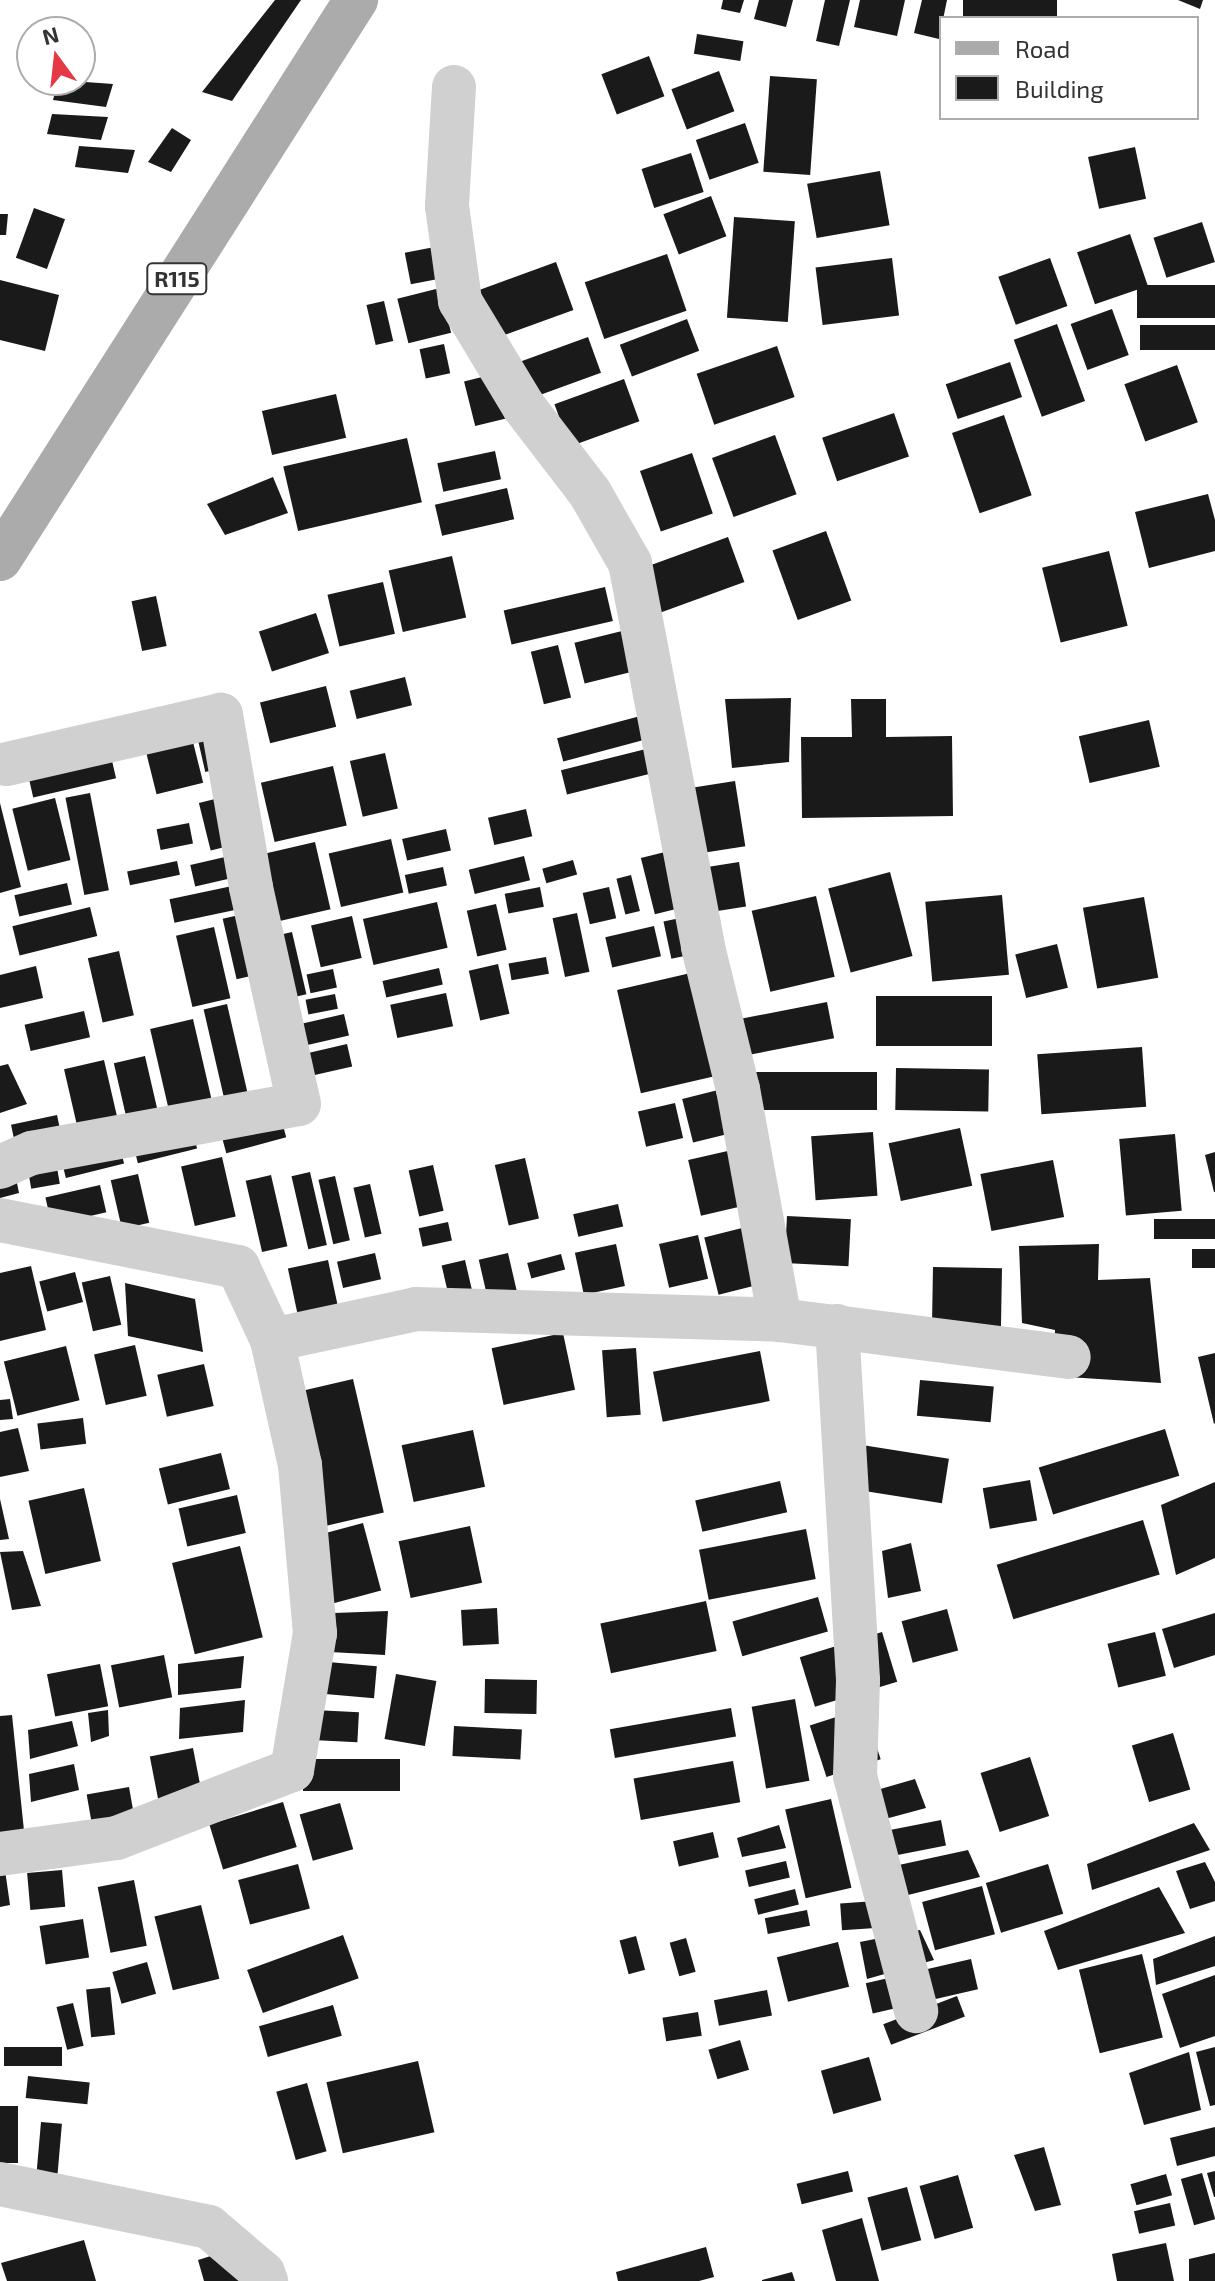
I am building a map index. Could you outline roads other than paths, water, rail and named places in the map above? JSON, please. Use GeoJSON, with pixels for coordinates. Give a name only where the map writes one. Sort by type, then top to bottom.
{"type":"FeatureCollection","features":[{"type":"Feature","properties":{"kind":"main road","name":"R115"},"geometry":{"type":"LineString","coordinates":[[0,559],[356,0]]}},
{"type":"Feature","properties":{"kind":"street"},"geometry":{"type":"LineString","coordinates":[[454,87],[447,206],[460,301],[524,407],[590,493],[630,563],[703,947],[738,1089],[780,1320]]}},
{"type":"Feature","properties":{"kind":"street"},"geometry":{"type":"LineString","coordinates":[[0,1167],[32,1153],[299,1104],[251,887],[221,715],[7,764]]}},
{"type":"Feature","properties":{"kind":"street"},"geometry":{"type":"LineString","coordinates":[[0,1220],[238,1267],[272,1340],[300,1465],[315,1633],[292,1770],[117,1838],[0,1854]]}},
{"type":"Feature","properties":{"kind":"street"},"geometry":{"type":"LineString","coordinates":[[272,1340],[416,1309],[780,1320],[1069,1357]]}},
{"type":"Feature","properties":{"kind":"street"},"geometry":{"type":"LineString","coordinates":[[837,1326],[858,1680],[855,1776],[916,2011]]}},
{"type":"Feature","properties":{"kind":"street"},"geometry":{"type":"LineString","coordinates":[[0,2184],[209,2227],[263,2273],[266,2281]]}}]}
